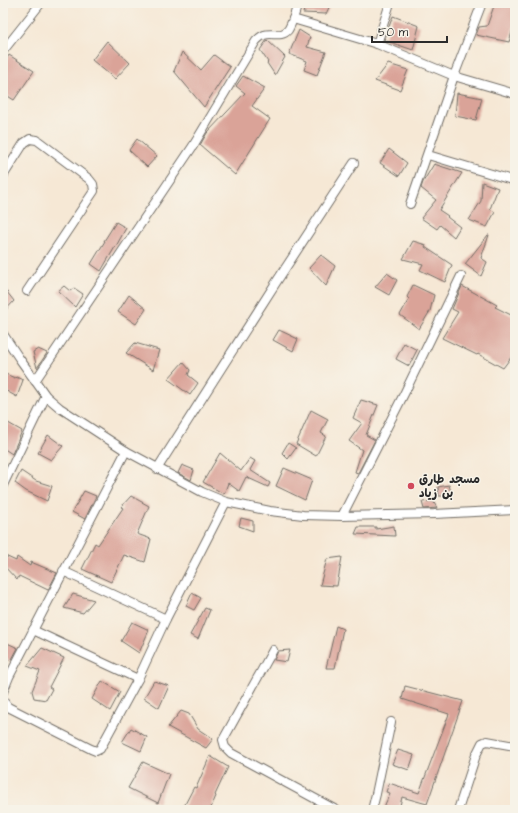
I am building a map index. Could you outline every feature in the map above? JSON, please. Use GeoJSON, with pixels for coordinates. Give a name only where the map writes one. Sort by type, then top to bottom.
{"type":"FeatureCollection","features":[{"type":"Feature","properties":{"kind":"street"},"geometry":{"type":"LineString","coordinates":[[3,51],[41,3]]}},
{"type":"Feature","properties":{"kind":"street"},"geometry":{"type":"LineString","coordinates":[[35,381],[193,146],[256,41],[262,35],[281,34],[288,30],[298,3]]}},
{"type":"Feature","properties":{"kind":"street"},"geometry":{"type":"LineString","coordinates":[[377,44],[390,3]]}},
{"type":"Feature","properties":{"kind":"street"},"geometry":{"type":"LineString","coordinates":[[410,204],[454,76],[482,3]]}},
{"type":"Feature","properties":{"kind":"street"},"geometry":{"type":"LineString","coordinates":[[293,19],[377,44],[454,76],[515,94]]}},
{"type":"Feature","properties":{"kind":"street"},"geometry":{"type":"LineString","coordinates":[[3,176],[24,143],[30,139],[37,140],[89,179],[93,184],[94,191],[27,291]]}},
{"type":"Feature","properties":{"kind":"street"},"geometry":{"type":"LineString","coordinates":[[428,155],[515,180]]}},
{"type":"Feature","properties":{"kind":"street"},"geometry":{"type":"LineString","coordinates":[[158,469],[354,163]]}},
{"type":"Feature","properties":{"kind":"street"},"geometry":{"type":"LineString","coordinates":[[342,516],[405,392],[461,276]]}},
{"type":"Feature","properties":{"kind":"street"},"geometry":{"type":"LineString","coordinates":[[3,334],[46,396],[60,408],[126,451],[202,492],[226,502],[270,511],[303,515],[342,516],[434,514],[515,510]]}},
{"type":"Feature","properties":{"kind":"street"},"geometry":{"type":"LineString","coordinates":[[3,485],[46,396]]}},
{"type":"Feature","properties":{"kind":"street"},"geometry":{"type":"LineString","coordinates":[[3,692],[6,675],[33,630],[126,451]]}},
{"type":"Feature","properties":{"kind":"street"},"geometry":{"type":"LineString","coordinates":[[3,700],[8,707],[84,746],[96,751],[100,748],[138,679],[166,619],[226,502]]}},
{"type":"Feature","properties":{"kind":"street"},"geometry":{"type":"LineString","coordinates":[[63,571],[166,619]]}},
{"type":"Feature","properties":{"kind":"street"},"geometry":{"type":"LineString","coordinates":[[33,630],[138,679]]}},
{"type":"Feature","properties":{"kind":"street"},"geometry":{"type":"LineString","coordinates":[[273,650],[223,740],[225,747],[231,753],[336,810]]}},
{"type":"Feature","properties":{"kind":"street"},"geometry":{"type":"LineString","coordinates":[[372,810],[391,722]]}},
{"type":"Feature","properties":{"kind":"street"},"geometry":{"type":"LineString","coordinates":[[458,810],[476,755],[482,744],[487,741],[515,746]]}},
{"type":"Feature","properties":{"kind":"building"},"geometry":{"type":"Polygon","coordinates":[[[306,3],[331,3],[326,14],[303,13],[306,3]]]}},
{"type":"Feature","properties":{"kind":"building"},"geometry":{"type":"Polygon","coordinates":[[[495,3],[515,5],[515,22],[509,42],[476,35],[479,27],[487,26],[495,3]]]}},
{"type":"Feature","properties":{"kind":"building"},"geometry":{"type":"Polygon","coordinates":[[[393,16],[419,26],[413,50],[384,40],[393,16]]]}},
{"type":"Feature","properties":{"kind":"building"},"geometry":{"type":"Polygon","coordinates":[[[299,30],[310,37],[307,47],[326,52],[317,75],[304,70],[307,61],[289,54],[299,30]]]}},
{"type":"Feature","properties":{"kind":"building"},"geometry":{"type":"Polygon","coordinates":[[[267,40],[285,57],[275,75],[260,50],[267,40]]]}},
{"type":"Feature","properties":{"kind":"building"},"geometry":{"type":"Polygon","coordinates":[[[107,41],[130,63],[115,79],[92,60],[107,41]]]}},
{"type":"Feature","properties":{"kind":"building"},"geometry":{"type":"Polygon","coordinates":[[[182,52],[201,70],[214,55],[230,67],[204,107],[174,71],[182,52]]]}},
{"type":"Feature","properties":{"kind":"building"},"geometry":{"type":"Polygon","coordinates":[[[9,55],[34,71],[14,100],[3,93],[3,64],[9,55]]]}},
{"type":"Feature","properties":{"kind":"building"},"geometry":{"type":"Polygon","coordinates":[[[388,64],[408,70],[400,90],[375,81],[388,64]]]}},
{"type":"Feature","properties":{"kind":"building"},"geometry":{"type":"Polygon","coordinates":[[[243,76],[265,88],[252,106],[270,119],[235,175],[200,145],[207,133],[245,93],[236,86],[243,76]]]}},
{"type":"Feature","properties":{"kind":"building"},"geometry":{"type":"Polygon","coordinates":[[[457,93],[482,98],[476,120],[455,116],[457,93]]]}},
{"type":"Feature","properties":{"kind":"building"},"geometry":{"type":"Polygon","coordinates":[[[137,139],[157,156],[147,167],[129,150],[137,139]]]}},
{"type":"Feature","properties":{"kind":"building"},"geometry":{"type":"Polygon","coordinates":[[[389,149],[407,163],[399,176],[380,163],[389,149]]]}},
{"type":"Feature","properties":{"kind":"building"},"geometry":{"type":"Polygon","coordinates":[[[434,164],[462,173],[439,210],[460,227],[454,237],[440,225],[437,229],[421,218],[436,200],[421,188],[434,164]]]}},
{"type":"Feature","properties":{"kind":"building"},"geometry":{"type":"Polygon","coordinates":[[[482,182],[498,188],[490,209],[495,212],[487,227],[469,220],[481,201],[482,182]]]}},
{"type":"Feature","properties":{"kind":"building"},"geometry":{"type":"Polygon","coordinates":[[[116,222],[126,228],[101,271],[91,264],[116,222]]]}},
{"type":"Feature","properties":{"kind":"building"},"geometry":{"type":"Polygon","coordinates":[[[488,235],[481,258],[487,262],[481,276],[465,264],[488,235]]]}},
{"type":"Feature","properties":{"kind":"building"},"geometry":{"type":"Polygon","coordinates":[[[413,241],[426,245],[425,247],[452,265],[445,282],[420,270],[423,264],[403,259],[413,241]]]}},
{"type":"Feature","properties":{"kind":"building"},"geometry":{"type":"Polygon","coordinates":[[[321,255],[335,266],[326,286],[309,268],[321,255]]]}},
{"type":"Feature","properties":{"kind":"building"},"geometry":{"type":"Polygon","coordinates":[[[387,273],[397,280],[389,295],[375,287],[387,273]]]}},
{"type":"Feature","properties":{"kind":"building"},"geometry":{"type":"Polygon","coordinates":[[[413,285],[434,295],[430,311],[419,329],[400,315],[409,299],[407,297],[413,285]]]}},
{"type":"Feature","properties":{"kind":"building"},"geometry":{"type":"Polygon","coordinates":[[[64,286],[70,291],[74,288],[83,294],[75,307],[58,291],[64,286]]]}},
{"type":"Feature","properties":{"kind":"building"},"geometry":{"type":"Polygon","coordinates":[[[462,286],[497,305],[495,307],[515,317],[515,352],[503,368],[478,354],[477,355],[442,338],[458,312],[452,309],[462,286]]]}},
{"type":"Feature","properties":{"kind":"building"},"geometry":{"type":"Polygon","coordinates":[[[3,287],[14,301],[3,313],[3,287]]]}},
{"type":"Feature","properties":{"kind":"building"},"geometry":{"type":"Polygon","coordinates":[[[129,295],[146,309],[136,324],[118,312],[129,295]]]}},
{"type":"Feature","properties":{"kind":"building"},"geometry":{"type":"Polygon","coordinates":[[[279,330],[298,339],[293,351],[273,340],[279,330]]]}},
{"type":"Feature","properties":{"kind":"building"},"geometry":{"type":"Polygon","coordinates":[[[135,343],[159,350],[153,370],[126,353],[135,343]]]}},
{"type":"Feature","properties":{"kind":"building"},"geometry":{"type":"Polygon","coordinates":[[[404,343],[417,350],[409,366],[396,359],[404,343]]]}},
{"type":"Feature","properties":{"kind":"building"},"geometry":{"type":"Polygon","coordinates":[[[38,349],[47,353],[37,368],[33,352],[38,349]]]}},
{"type":"Feature","properties":{"kind":"building"},"geometry":{"type":"Polygon","coordinates":[[[183,362],[190,370],[188,375],[198,383],[190,395],[168,379],[183,362]]]}},
{"type":"Feature","properties":{"kind":"building"},"geometry":{"type":"Polygon","coordinates":[[[3,373],[23,380],[17,397],[3,389],[3,373]]]}},
{"type":"Feature","properties":{"kind":"building"},"geometry":{"type":"Polygon","coordinates":[[[361,400],[378,405],[366,435],[375,440],[358,473],[355,472],[362,450],[349,441],[362,423],[353,418],[361,400]]]}},
{"type":"Feature","properties":{"kind":"building"},"geometry":{"type":"Polygon","coordinates":[[[311,410],[328,419],[321,433],[326,436],[316,456],[296,444],[311,410]]]}},
{"type":"Feature","properties":{"kind":"building"},"geometry":{"type":"Polygon","coordinates":[[[3,420],[22,431],[12,454],[3,448],[3,420]]]}},
{"type":"Feature","properties":{"kind":"building"},"geometry":{"type":"Polygon","coordinates":[[[48,435],[63,446],[51,460],[38,453],[48,435]]]}},
{"type":"Feature","properties":{"kind":"building"},"geometry":{"type":"Polygon","coordinates":[[[288,443],[296,448],[288,459],[282,453],[288,443]]]}},
{"type":"Feature","properties":{"kind":"building"},"geometry":{"type":"Polygon","coordinates":[[[220,453],[241,471],[250,458],[255,461],[250,470],[270,483],[268,487],[246,477],[239,491],[228,483],[224,494],[203,482],[220,453]]]}},
{"type":"Feature","properties":{"kind":"building"},"geometry":{"type":"Polygon","coordinates":[[[182,465],[194,470],[191,480],[178,473],[182,465]]]}},
{"type":"Feature","properties":{"kind":"building"},"geometry":{"type":"Polygon","coordinates":[[[284,468],[312,480],[305,500],[276,486],[284,468]]]}},
{"type":"Feature","properties":{"kind":"building"},"geometry":{"type":"Polygon","coordinates":[[[21,471],[36,481],[52,486],[47,501],[26,491],[15,483],[21,471]]]}},
{"type":"Feature","properties":{"kind":"building"},"geometry":{"type":"Polygon","coordinates":[[[449,485],[452,496],[439,496],[438,487],[449,485]]]}},
{"type":"Feature","properties":{"kind":"building"},"geometry":{"type":"Polygon","coordinates":[[[84,491],[96,496],[85,519],[72,512],[84,491]]]}},
{"type":"Feature","properties":{"kind":"building"},"geometry":{"type":"Polygon","coordinates":[[[131,496],[149,506],[137,534],[151,539],[145,562],[124,555],[111,582],[82,569],[95,543],[98,545],[123,508],[121,507],[131,496]]]}},
{"type":"Feature","properties":{"kind":"building"},"geometry":{"type":"Polygon","coordinates":[[[433,501],[437,508],[424,509],[422,502],[433,501]]]}},
{"type":"Feature","properties":{"kind":"building"},"geometry":{"type":"Polygon","coordinates":[[[241,518],[253,521],[253,531],[239,526],[241,518]]]}},
{"type":"Feature","properties":{"kind":"building"},"geometry":{"type":"Polygon","coordinates":[[[394,526],[395,536],[355,534],[358,527],[376,527],[376,529],[394,526]]]}},
{"type":"Feature","properties":{"kind":"building"},"geometry":{"type":"Polygon","coordinates":[[[3,555],[16,561],[17,557],[30,566],[31,562],[57,573],[48,590],[19,576],[17,580],[3,565],[3,555]]]}},
{"type":"Feature","properties":{"kind":"building"},"geometry":{"type":"Polygon","coordinates":[[[342,557],[337,586],[320,585],[327,559],[342,557]]]}},
{"type":"Feature","properties":{"kind":"building"},"geometry":{"type":"Polygon","coordinates":[[[192,593],[201,598],[194,610],[186,606],[192,593]]]}},
{"type":"Feature","properties":{"kind":"building"},"geometry":{"type":"Polygon","coordinates":[[[73,594],[94,600],[83,613],[64,608],[73,594]]]}},
{"type":"Feature","properties":{"kind":"building"},"geometry":{"type":"Polygon","coordinates":[[[205,608],[210,610],[198,639],[190,635],[205,608]]]}},
{"type":"Feature","properties":{"kind":"building"},"geometry":{"type":"Polygon","coordinates":[[[132,622],[149,630],[139,653],[121,641],[132,622]]]}},
{"type":"Feature","properties":{"kind":"building"},"geometry":{"type":"Polygon","coordinates":[[[336,626],[343,629],[335,668],[326,668],[336,626]]]}},
{"type":"Feature","properties":{"kind":"building"},"geometry":{"type":"Polygon","coordinates":[[[5,642],[18,648],[11,661],[3,657],[3,647],[5,642]]]}},
{"type":"Feature","properties":{"kind":"building"},"geometry":{"type":"Polygon","coordinates":[[[42,648],[64,658],[49,687],[52,689],[46,700],[34,698],[32,691],[40,671],[27,666],[42,648]]]}},
{"type":"Feature","properties":{"kind":"building"},"geometry":{"type":"Polygon","coordinates":[[[290,650],[287,662],[274,660],[278,651],[290,650]]]}},
{"type":"Feature","properties":{"kind":"building"},"geometry":{"type":"Polygon","coordinates":[[[102,681],[120,692],[110,711],[92,699],[102,681]]]}},
{"type":"Feature","properties":{"kind":"building"},"geometry":{"type":"Polygon","coordinates":[[[154,681],[169,686],[159,708],[144,698],[154,681]]]}},
{"type":"Feature","properties":{"kind":"building"},"geometry":{"type":"Polygon","coordinates":[[[405,686],[463,701],[427,804],[402,797],[399,810],[396,810],[384,807],[390,793],[386,792],[389,783],[419,793],[449,714],[402,699],[405,686]]]}},
{"type":"Feature","properties":{"kind":"building"},"geometry":{"type":"Polygon","coordinates":[[[181,711],[189,714],[198,729],[213,739],[206,748],[168,727],[181,711]]]}},
{"type":"Feature","properties":{"kind":"building"},"geometry":{"type":"Polygon","coordinates":[[[131,728],[147,737],[141,751],[122,742],[131,728]]]}},
{"type":"Feature","properties":{"kind":"building"},"geometry":{"type":"Polygon","coordinates":[[[398,750],[414,755],[409,770],[392,764],[398,750]]]}},
{"type":"Feature","properties":{"kind":"building"},"geometry":{"type":"Polygon","coordinates":[[[210,756],[228,767],[210,810],[182,810],[194,787],[196,788],[210,756]]]}},
{"type":"Feature","properties":{"kind":"building"},"geometry":{"type":"Polygon","coordinates":[[[143,762],[169,774],[158,803],[128,788],[143,762]]]}},
{"type":"Feature","properties":{"kind":"place","name":"مسجد طارق بن زياد"},"geometry":{"type":"Point","coordinates":[411,486]}}]}
